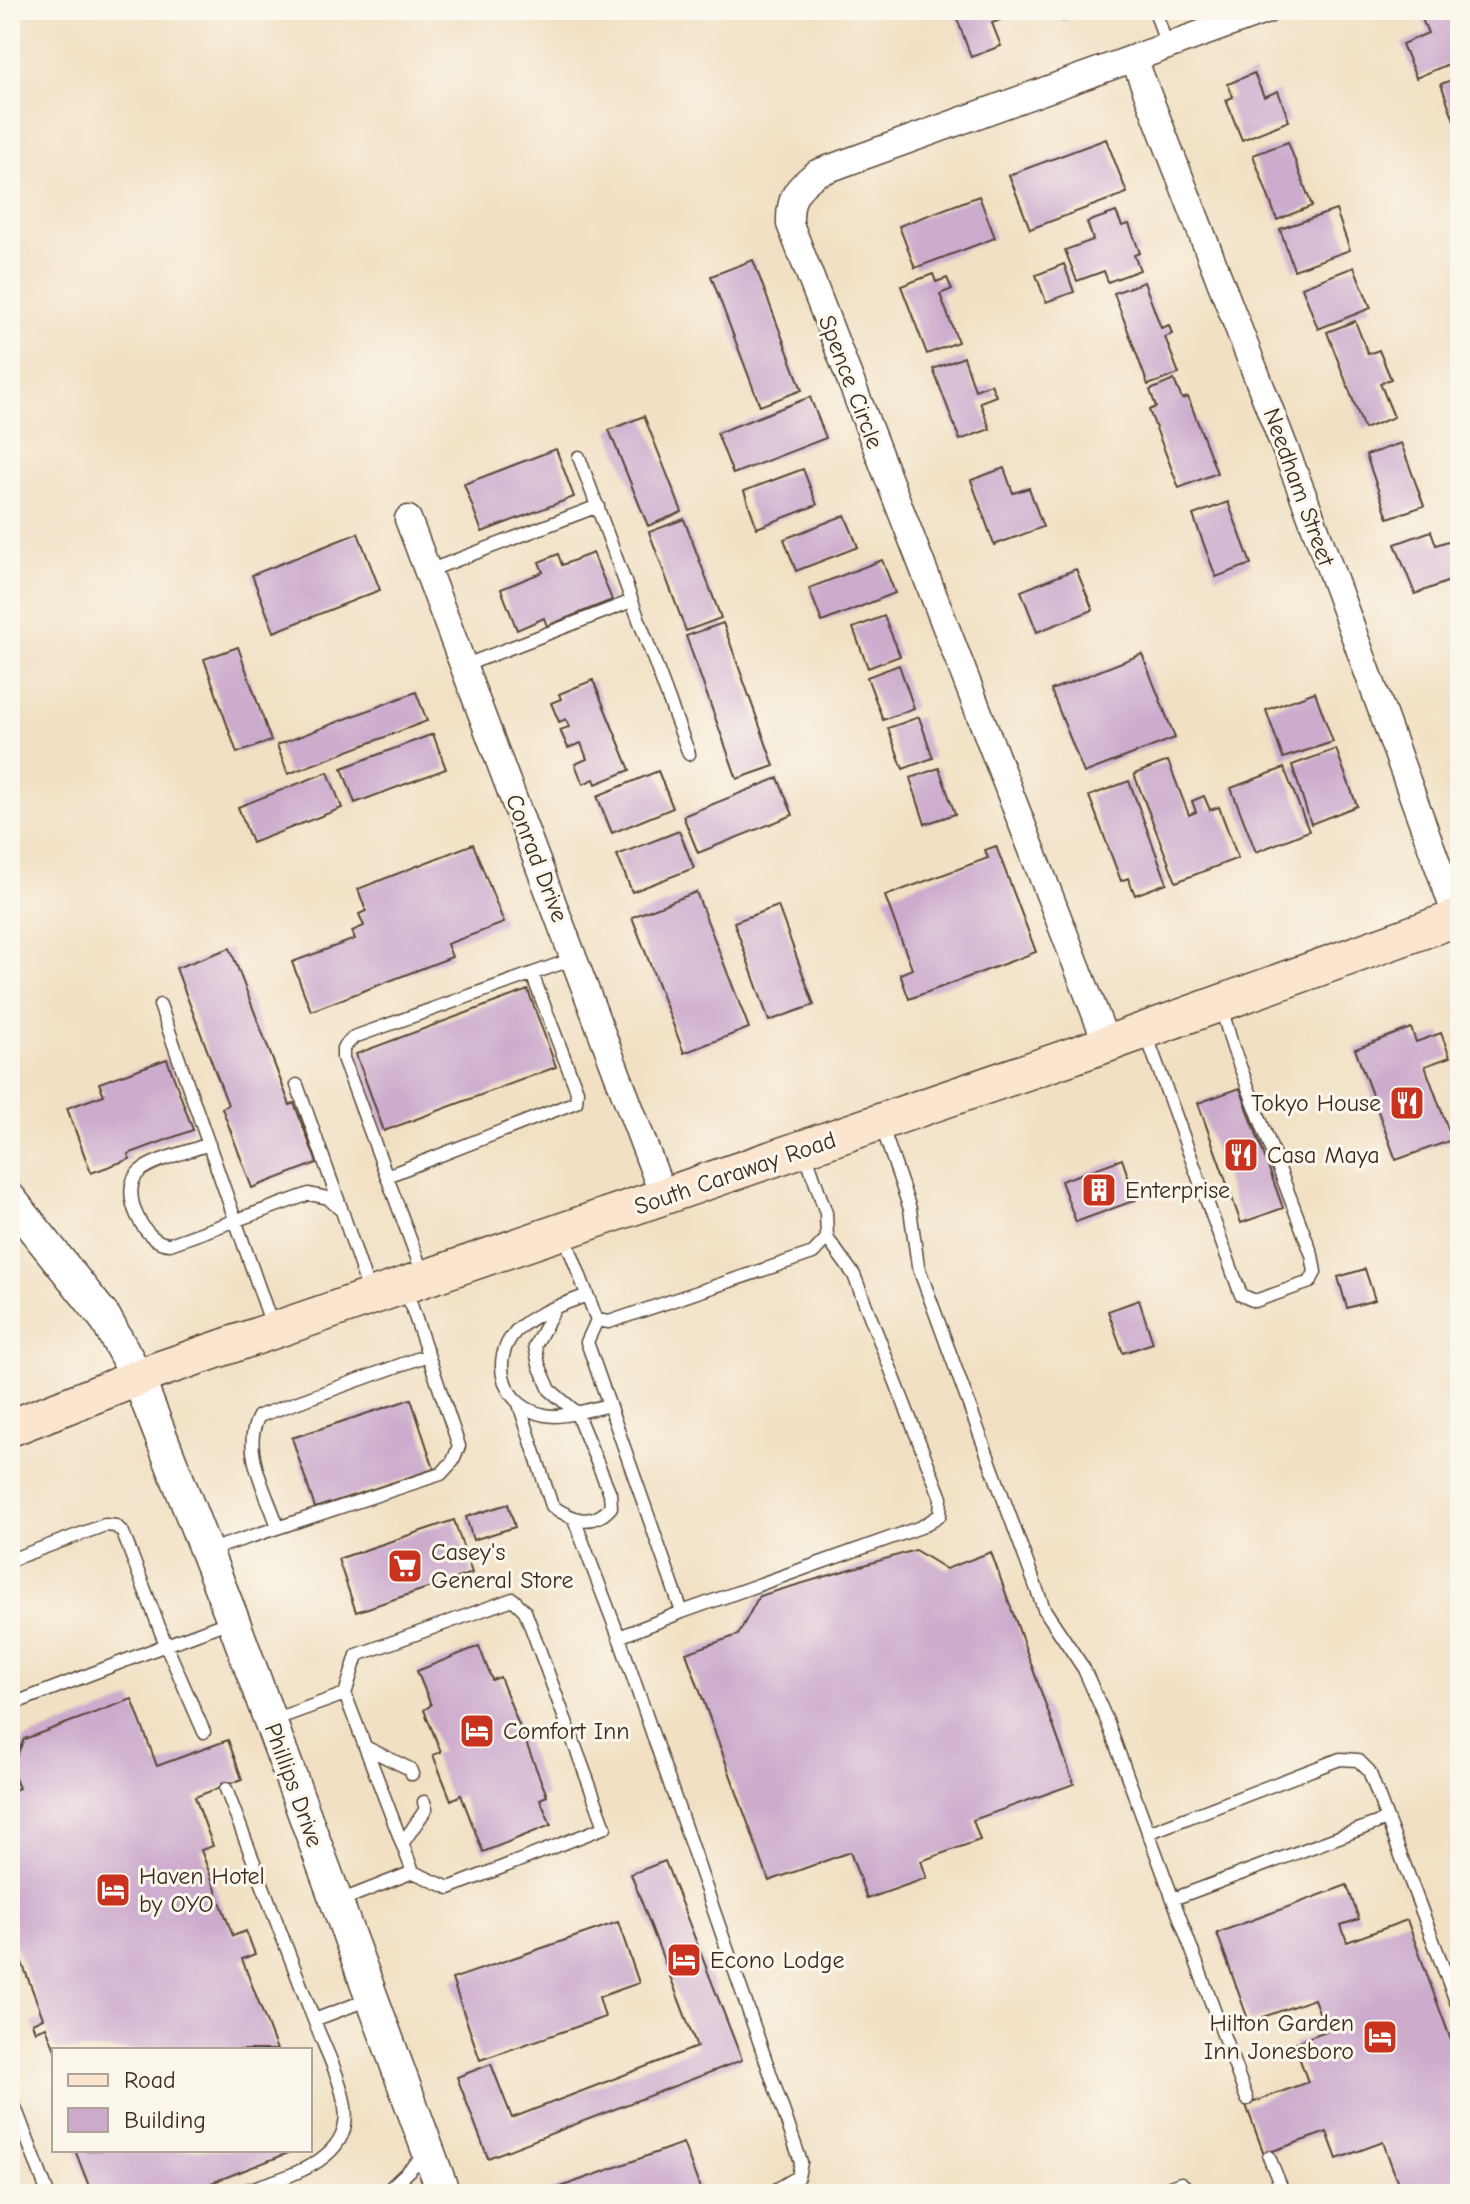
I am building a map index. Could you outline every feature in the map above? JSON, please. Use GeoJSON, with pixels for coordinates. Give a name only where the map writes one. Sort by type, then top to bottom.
{"type":"FeatureCollection","features":[{"type":"Feature","properties":{"kind":"main road","name":"South Caraway Road"},"geometry":{"type":"LineString","coordinates":[[10,1428],[138,1378],[1145,1031],[1458,917]]}},
{"type":"Feature","properties":{"kind":"street","name":"Spence Circle"},"geometry":{"type":"LineString","coordinates":[[1107,1044],[790,224],[790,208],[797,189],[817,173],[1267,10]]}},
{"type":"Feature","properties":{"kind":"street","name":"Needham Street"},"geometry":{"type":"LineString","coordinates":[[1134,59],[1228,296],[1458,917]]}},
{"type":"Feature","properties":{"kind":"street","name":"Conrad Drive"},"geometry":{"type":"LineString","coordinates":[[408,519],[664,1198]]}},
{"type":"Feature","properties":{"kind":"street","name":"Phillips Drive"},"geometry":{"type":"LineString","coordinates":[[10,1199],[105,1318],[138,1378],[233,1620],[444,2194]]}},
{"type":"Feature","properties":{"kind":"lane"},"geometry":{"type":"LineString","coordinates":[[1155,10],[1167,47]]}},
{"type":"Feature","properties":{"kind":"lane"},"geometry":{"type":"LineString","coordinates":[[579,457],[689,754]]}},
{"type":"Feature","properties":{"kind":"lane"},"geometry":{"type":"LineString","coordinates":[[428,571],[598,506]]}},
{"type":"Feature","properties":{"kind":"lane"},"geometry":{"type":"LineString","coordinates":[[463,666],[632,601]]}},
{"type":"Feature","properties":{"kind":"lane"},"geometry":{"type":"LineString","coordinates":[[207,1551],[441,1474],[453,1461],[459,1446],[428,1355],[415,1283],[387,1176],[343,1058],[346,1042],[576,958]]}},
{"type":"Feature","properties":{"kind":"lane"},"geometry":{"type":"LineString","coordinates":[[387,1176],[576,1102],[573,1081],[532,974]]}},
{"type":"Feature","properties":{"kind":"lane"},"geometry":{"type":"LineString","coordinates":[[1145,1031],[1241,1295],[1255,1301],[1310,1282],[1315,1272],[1312,1255],[1233,1048],[1220,1003]]}},
{"type":"Feature","properties":{"kind":"lane"},"geometry":{"type":"LineString","coordinates":[[160,1005],[274,1331]]}},
{"type":"Feature","properties":{"kind":"lane"},"geometry":{"type":"LineString","coordinates":[[297,1085],[371,1298]]}},
{"type":"Feature","properties":{"kind":"lane"},"geometry":{"type":"LineString","coordinates":[[880,1122],[910,1209],[918,1266],[1044,1609],[1084,1669],[1247,2099]]}},
{"type":"Feature","properties":{"kind":"lane"},"geometry":{"type":"LineString","coordinates":[[209,1144],[140,1170],[132,1182],[131,1195],[148,1236],[159,1244],[236,1221],[309,1194],[328,1198],[342,1211]]}},
{"type":"Feature","properties":{"kind":"lane"},"geometry":{"type":"LineString","coordinates":[[619,1637],[921,1527],[940,1515],[941,1498],[854,1275],[827,1238],[826,1213],[804,1149]]}},
{"type":"Feature","properties":{"kind":"lane"},"geometry":{"type":"LineString","coordinates":[[563,1232],[597,1320],[587,1342],[606,1406],[682,1612]]}},
{"type":"Feature","properties":{"kind":"lane"},"geometry":{"type":"LineString","coordinates":[[597,1320],[609,1322],[813,1253],[827,1238]]}},
{"type":"Feature","properties":{"kind":"lane"},"geometry":{"type":"LineString","coordinates":[[555,1308],[535,1346],[539,1365],[550,1390],[576,1412],[610,1493],[611,1507],[603,1516],[584,1521],[574,1519],[552,1506],[519,1404],[499,1373],[501,1352],[515,1332],[534,1316],[587,1295]]}},
{"type":"Feature","properties":{"kind":"lane"},"geometry":{"type":"LineString","coordinates":[[278,1527],[250,1445],[251,1429],[259,1416],[428,1355]]}},
{"type":"Feature","properties":{"kind":"lane"},"geometry":{"type":"LineString","coordinates":[[519,1404],[546,1416],[606,1406]]}},
{"type":"Feature","properties":{"kind":"lane"},"geometry":{"type":"LineString","coordinates":[[574,1519],[619,1637],[801,2162],[798,2177],[769,2194]]}},
{"type":"Feature","properties":{"kind":"lane"},"geometry":{"type":"LineString","coordinates":[[10,1560],[105,1525],[116,1526],[123,1533],[204,1732]]}},
{"type":"Feature","properties":{"kind":"lane"},"geometry":{"type":"LineString","coordinates":[[513,1599],[525,1611],[605,1827],[449,1888],[413,1872],[365,1747],[345,1694],[357,1655],[513,1599]]}},
{"type":"Feature","properties":{"kind":"lane"},"geometry":{"type":"LineString","coordinates":[[10,1705],[233,1620]]}},
{"type":"Feature","properties":{"kind":"lane"},"geometry":{"type":"LineString","coordinates":[[270,1721],[345,1694]]}},
{"type":"Feature","properties":{"kind":"lane"},"geometry":{"type":"LineString","coordinates":[[365,1747],[410,1769],[412,1774]]}},
{"type":"Feature","properties":{"kind":"lane"},"geometry":{"type":"LineString","coordinates":[[1148,1833],[1340,1759],[1358,1760],[1369,1771],[1460,2012]]}},
{"type":"Feature","properties":{"kind":"lane"},"geometry":{"type":"LineString","coordinates":[[226,1789],[345,2107],[343,2133],[332,2151],[315,2164],[235,2194]]}},
{"type":"Feature","properties":{"kind":"lane"},"geometry":{"type":"LineString","coordinates":[[402,1844],[426,1809],[424,1802]]}},
{"type":"Feature","properties":{"kind":"lane"},"geometry":{"type":"LineString","coordinates":[[1173,1899],[1387,1819]]}},
{"type":"Feature","properties":{"kind":"lane"},"geometry":{"type":"LineString","coordinates":[[337,1902],[413,1872]]}},
{"type":"Feature","properties":{"kind":"lane"},"geometry":{"type":"LineString","coordinates":[[314,2020],[372,1998]]}},
{"type":"Feature","properties":{"kind":"lane"},"geometry":{"type":"LineString","coordinates":[[10,2094],[48,2194]]}},
{"type":"Feature","properties":{"kind":"lane"},"geometry":{"type":"LineString","coordinates":[[384,2194],[429,2152]]}},
{"type":"Feature","properties":{"kind":"lane"},"geometry":{"type":"LineString","coordinates":[[1269,2157],[1284,2194]]}},
{"type":"Feature","properties":{"kind":"lane"},"geometry":{"type":"LineString","coordinates":[[1151,2194],[1181,2183],[1194,2194]]}},
{"type":"Feature","properties":{"kind":"building"},"geometry":{"type":"Polygon","coordinates":[[[954,10],[1021,12],[992,23],[1001,46],[971,57],[954,10]]]}},
{"type":"Feature","properties":{"kind":"building"},"geometry":{"type":"Polygon","coordinates":[[[1059,10],[1092,10],[1063,21],[1059,10]]]}},
{"type":"Feature","properties":{"kind":"building"},"geometry":{"type":"Polygon","coordinates":[[[1418,10],[1448,10],[1460,38],[1460,59],[1416,78],[1402,44],[1428,33],[1418,10]]]}},
{"type":"Feature","properties":{"kind":"building"},"geometry":{"type":"Polygon","coordinates":[[[1254,73],[1264,97],[1278,91],[1289,121],[1242,140],[1226,100],[1233,97],[1228,84],[1254,73]]]}},
{"type":"Feature","properties":{"kind":"building"},"geometry":{"type":"Polygon","coordinates":[[[1460,77],[1460,137],[1441,84],[1460,77]]]}},
{"type":"Feature","properties":{"kind":"building"},"geometry":{"type":"Polygon","coordinates":[[[1106,139],[1127,193],[1030,229],[1009,175],[1106,139]]]}},
{"type":"Feature","properties":{"kind":"building"},"geometry":{"type":"Polygon","coordinates":[[[1288,142],[1312,206],[1277,220],[1253,155],[1288,142]]]}},
{"type":"Feature","properties":{"kind":"building"},"geometry":{"type":"Polygon","coordinates":[[[979,196],[995,238],[915,268],[899,226],[979,196]]]}},
{"type":"Feature","properties":{"kind":"building"},"geometry":{"type":"Polygon","coordinates":[[[1336,210],[1350,250],[1294,270],[1280,229],[1336,210]]]}},
{"type":"Feature","properties":{"kind":"building"},"geometry":{"type":"Polygon","coordinates":[[[1116,212],[1122,226],[1129,224],[1140,253],[1134,255],[1140,270],[1108,282],[1104,271],[1077,281],[1065,250],[1093,240],[1087,222],[1116,212]]]}},
{"type":"Feature","properties":{"kind":"building"},"geometry":{"type":"Polygon","coordinates":[[[753,260],[802,390],[760,406],[711,276],[753,260]]]}},
{"type":"Feature","properties":{"kind":"building"},"geometry":{"type":"Polygon","coordinates":[[[1064,264],[1074,292],[1046,302],[1036,275],[1064,264]]]}},
{"type":"Feature","properties":{"kind":"building"},"geometry":{"type":"Polygon","coordinates":[[[1354,267],[1371,308],[1318,329],[1302,287],[1354,267]]]}},
{"type":"Feature","properties":{"kind":"building"},"geometry":{"type":"Polygon","coordinates":[[[933,274],[936,282],[947,278],[952,289],[940,294],[958,342],[927,354],[901,286],[933,274]]]}},
{"type":"Feature","properties":{"kind":"building"},"geometry":{"type":"Polygon","coordinates":[[[1144,282],[1161,328],[1169,325],[1172,334],[1165,337],[1179,374],[1148,385],[1114,293],[1144,282]]]}},
{"type":"Feature","properties":{"kind":"building"},"geometry":{"type":"Polygon","coordinates":[[[1355,321],[1368,354],[1379,350],[1391,379],[1380,383],[1394,417],[1364,429],[1327,332],[1355,321]]]}},
{"type":"Feature","properties":{"kind":"building"},"geometry":{"type":"Polygon","coordinates":[[[964,357],[975,390],[991,384],[996,396],[980,402],[990,429],[960,440],[933,369],[964,357]]]}},
{"type":"Feature","properties":{"kind":"building"},"geometry":{"type":"Polygon","coordinates":[[[1174,380],[1182,399],[1188,397],[1217,473],[1179,488],[1149,410],[1156,407],[1150,390],[1174,380]]]}},
{"type":"Feature","properties":{"kind":"building"},"geometry":{"type":"Polygon","coordinates":[[[810,397],[826,438],[733,474],[717,433],[810,397]]]}},
{"type":"Feature","properties":{"kind":"building"},"geometry":{"type":"Polygon","coordinates":[[[644,416],[682,512],[648,526],[609,430],[644,416]]]}},
{"type":"Feature","properties":{"kind":"building"},"geometry":{"type":"Polygon","coordinates":[[[1401,443],[1424,506],[1388,518],[1366,455],[1401,443]]]}},
{"type":"Feature","properties":{"kind":"building"},"geometry":{"type":"Polygon","coordinates":[[[556,449],[574,497],[482,532],[464,484],[556,449]]]}},
{"type":"Feature","properties":{"kind":"building"},"geometry":{"type":"Polygon","coordinates":[[[1004,468],[1013,493],[1029,488],[1043,527],[994,545],[971,480],[1004,468]]]}},
{"type":"Feature","properties":{"kind":"building"},"geometry":{"type":"Polygon","coordinates":[[[803,469],[817,505],[757,528],[744,491],[803,469]]]}},
{"type":"Feature","properties":{"kind":"building"},"geometry":{"type":"Polygon","coordinates":[[[1228,502],[1251,564],[1216,577],[1193,515],[1228,502]]]}},
{"type":"Feature","properties":{"kind":"building"},"geometry":{"type":"Polygon","coordinates":[[[845,515],[858,547],[796,571],[784,539],[845,515]]]}},
{"type":"Feature","properties":{"kind":"building"},"geometry":{"type":"Polygon","coordinates":[[[684,519],[721,618],[686,631],[649,532],[684,519]]]}},
{"type":"Feature","properties":{"kind":"building"},"geometry":{"type":"Polygon","coordinates":[[[1431,531],[1436,545],[1451,540],[1460,563],[1460,577],[1415,594],[1395,544],[1431,531]]]}},
{"type":"Feature","properties":{"kind":"building"},"geometry":{"type":"Polygon","coordinates":[[[358,533],[380,590],[274,632],[252,575],[358,533]]]}},
{"type":"Feature","properties":{"kind":"building"},"geometry":{"type":"Polygon","coordinates":[[[593,553],[612,600],[547,626],[544,618],[517,630],[501,589],[543,572],[539,562],[558,554],[562,565],[593,553]]]}},
{"type":"Feature","properties":{"kind":"building"},"geometry":{"type":"Polygon","coordinates":[[[882,560],[895,593],[822,622],[809,588],[882,560]]]}},
{"type":"Feature","properties":{"kind":"building"},"geometry":{"type":"Polygon","coordinates":[[[1076,569],[1093,610],[1037,632],[1021,591],[1076,569]]]}},
{"type":"Feature","properties":{"kind":"building"},"geometry":{"type":"Polygon","coordinates":[[[884,616],[900,656],[868,668],[853,628],[884,616]]]}},
{"type":"Feature","properties":{"kind":"building"},"geometry":{"type":"Polygon","coordinates":[[[723,623],[774,766],[737,779],[686,636],[723,623]]]}},
{"type":"Feature","properties":{"kind":"building"},"geometry":{"type":"Polygon","coordinates":[[[238,647],[271,741],[237,753],[204,659],[238,647]]]}},
{"type":"Feature","properties":{"kind":"building"},"geometry":{"type":"Polygon","coordinates":[[[1142,654],[1175,738],[1084,773],[1051,690],[1142,654]]]}},
{"type":"Feature","properties":{"kind":"building"},"geometry":{"type":"Polygon","coordinates":[[[899,665],[914,708],[883,720],[867,677],[899,665]]]}},
{"type":"Feature","properties":{"kind":"building"},"geometry":{"type":"Polygon","coordinates":[[[593,680],[630,770],[596,784],[594,779],[583,784],[575,764],[587,759],[581,743],[568,748],[560,730],[569,727],[566,719],[559,722],[551,703],[561,699],[559,694],[593,680]]]}},
{"type":"Feature","properties":{"kind":"building"},"geometry":{"type":"Polygon","coordinates":[[[416,692],[427,721],[288,774],[277,745],[416,692]]]}},
{"type":"Feature","properties":{"kind":"building"},"geometry":{"type":"Polygon","coordinates":[[[1315,692],[1333,742],[1283,758],[1266,710],[1315,692]]]}},
{"type":"Feature","properties":{"kind":"building"},"geometry":{"type":"Polygon","coordinates":[[[919,717],[933,758],[903,769],[888,728],[919,717]]]}},
{"type":"Feature","properties":{"kind":"building"},"geometry":{"type":"Polygon","coordinates":[[[433,734],[446,769],[355,803],[342,768],[433,734]]]}},
{"type":"Feature","properties":{"kind":"building"},"geometry":{"type":"Polygon","coordinates":[[[1336,749],[1357,806],[1311,824],[1292,765],[1336,749]]]}},
{"type":"Feature","properties":{"kind":"building"},"geometry":{"type":"Polygon","coordinates":[[[1168,761],[1189,815],[1196,812],[1192,801],[1204,796],[1210,810],[1219,807],[1238,858],[1176,882],[1134,774],[1168,761]]]}},
{"type":"Feature","properties":{"kind":"building"},"geometry":{"type":"Polygon","coordinates":[[[939,768],[955,814],[925,824],[910,778],[939,768]]]}},
{"type":"Feature","properties":{"kind":"building"},"geometry":{"type":"Polygon","coordinates":[[[1284,768],[1309,831],[1256,852],[1231,788],[1284,768]]]}},
{"type":"Feature","properties":{"kind":"building"},"geometry":{"type":"Polygon","coordinates":[[[658,771],[673,808],[612,833],[597,796],[658,771]]]}},
{"type":"Feature","properties":{"kind":"building"},"geometry":{"type":"Polygon","coordinates":[[[328,772],[342,808],[252,843],[238,807],[328,772]]]}},
{"type":"Feature","properties":{"kind":"building"},"geometry":{"type":"Polygon","coordinates":[[[778,778],[793,815],[698,853],[683,816],[778,778]]]}},
{"type":"Feature","properties":{"kind":"building"},"geometry":{"type":"Polygon","coordinates":[[[1129,781],[1167,883],[1135,895],[1128,878],[1121,881],[1089,796],[1129,781]]]}},
{"type":"Feature","properties":{"kind":"building"},"geometry":{"type":"Polygon","coordinates":[[[679,831],[694,868],[632,892],[617,855],[679,831]]]}},
{"type":"Feature","properties":{"kind":"building"},"geometry":{"type":"Polygon","coordinates":[[[473,844],[504,923],[447,944],[452,957],[311,1011],[292,962],[355,939],[352,931],[364,926],[359,914],[366,911],[358,889],[473,844]]]}},
{"type":"Feature","properties":{"kind":"building"},"geometry":{"type":"Polygon","coordinates":[[[996,846],[1036,952],[909,999],[900,974],[912,969],[885,896],[988,858],[985,850],[996,846]]]}},
{"type":"Feature","properties":{"kind":"building"},"geometry":{"type":"Polygon","coordinates":[[[696,892],[749,1028],[684,1053],[632,917],[696,892]]]}},
{"type":"Feature","properties":{"kind":"building"},"geometry":{"type":"Polygon","coordinates":[[[778,906],[814,1005],[769,1021],[734,922],[778,906]]]}},
{"type":"Feature","properties":{"kind":"building"},"geometry":{"type":"Polygon","coordinates":[[[230,948],[290,1105],[294,1103],[317,1163],[252,1188],[222,1108],[228,1105],[176,968],[230,948]]]}},
{"type":"Feature","properties":{"kind":"building"},"geometry":{"type":"Polygon","coordinates":[[[528,990],[556,1067],[384,1131],[356,1054],[528,990]]]}},
{"type":"Feature","properties":{"kind":"building","name":"Tokyo House"},"geometry":{"type":"Polygon","coordinates":[[[1411,1028],[1416,1042],[1441,1033],[1450,1057],[1425,1066],[1452,1140],[1396,1160],[1355,1049],[1411,1028]]]}},
{"type":"Feature","properties":{"kind":"building"},"geometry":{"type":"Polygon","coordinates":[[[167,1059],[193,1130],[128,1154],[130,1159],[91,1173],[67,1108],[104,1095],[99,1083],[167,1059]]]}},
{"type":"Feature","properties":{"kind":"building","name":"Casa Maya"},"geometry":{"type":"Polygon","coordinates":[[[1240,1088],[1283,1208],[1241,1223],[1198,1103],[1240,1088]]]}},
{"type":"Feature","properties":{"kind":"building","name":"Enterprise"},"geometry":{"type":"Polygon","coordinates":[[[1122,1159],[1136,1200],[1076,1222],[1061,1181],[1122,1159]]]}},
{"type":"Feature","properties":{"kind":"building"},"geometry":{"type":"Polygon","coordinates":[[[1365,1269],[1375,1300],[1347,1308],[1338,1277],[1365,1269]]]}},
{"type":"Feature","properties":{"kind":"building"},"geometry":{"type":"Polygon","coordinates":[[[1139,1300],[1153,1343],[1123,1353],[1108,1311],[1139,1300]]]}},
{"type":"Feature","properties":{"kind":"building","name":"Casey's General Store"},"geometry":{"type":"Polygon","coordinates":[[[411,1399],[434,1469],[315,1508],[292,1438],[411,1399]]]}},
{"type":"Feature","properties":{"kind":"building"},"geometry":{"type":"Polygon","coordinates":[[[508,1504],[515,1527],[473,1540],[466,1517],[508,1504]]]}},
{"type":"Feature","properties":{"kind":"building","name":"Casey's General Store"},"geometry":{"type":"Polygon","coordinates":[[[454,1520],[472,1573],[356,1612],[338,1559],[454,1520]]]}},
{"type":"Feature","properties":{"kind":"building"},"geometry":{"type":"Polygon","coordinates":[[[915,1550],[946,1569],[991,1552],[1074,1784],[973,1820],[980,1840],[921,1861],[927,1878],[867,1899],[850,1852],[769,1881],[686,1653],[738,1635],[759,1596],[915,1550]]]}},
{"type":"Feature","properties":{"kind":"building","name":"Comfort Inn"},"geometry":{"type":"Polygon","coordinates":[[[479,1646],[492,1680],[500,1677],[547,1796],[540,1799],[551,1825],[483,1852],[461,1795],[451,1800],[433,1755],[441,1752],[424,1710],[431,1705],[417,1671],[479,1646]]]}},
{"type":"Feature","properties":{"kind":"building","name":"Haven Hotel by OYO"},"geometry":{"type":"Polygon","coordinates":[[[132,1699],[157,1766],[228,1740],[242,1779],[195,1797],[213,1846],[201,1850],[233,1936],[246,1931],[255,1954],[242,1959],[276,2048],[54,2048],[46,2027],[35,2031],[32,2023],[43,2018],[10,1931],[10,1792],[19,1788],[11,1769],[24,1739],[132,1699]]]}},
{"type":"Feature","properties":{"kind":"building","name":"Econo Lodge"},"geometry":{"type":"Polygon","coordinates":[[[665,1861],[742,2060],[488,2158],[457,2077],[491,2064],[512,2118],[697,2047],[631,1874],[665,1861]]]}},
{"type":"Feature","properties":{"kind":"building","name":"Hilton Garden Inn Jonesboro"},"geometry":{"type":"Polygon","coordinates":[[[1347,1885],[1359,1919],[1341,1925],[1347,1942],[1407,1920],[1460,2065],[1460,2194],[1402,2194],[1383,2142],[1337,2159],[1327,2132],[1264,2154],[1246,2105],[1308,2082],[1294,2043],[1326,2031],[1314,1999],[1249,2022],[1217,1933],[1347,1885]]]}},
{"type":"Feature","properties":{"kind":"building"},"geometry":{"type":"Polygon","coordinates":[[[618,1922],[639,1983],[599,1997],[605,2017],[480,2060],[452,1979],[618,1922]]]}},
{"type":"Feature","properties":{"kind":"building"},"geometry":{"type":"Polygon","coordinates":[[[683,2143],[701,2191],[541,2194],[683,2143]]]}},
{"type":"Feature","properties":{"kind":"building"},"geometry":{"type":"Polygon","coordinates":[[[76,2152],[291,2152],[183,2194],[92,2194],[76,2152]]]}},
{"type":"Feature","properties":{"kind":"place","name":"Tokyo House"},"geometry":{"type":"Point","coordinates":[1407,1103]}},
{"type":"Feature","properties":{"kind":"place","name":"Casa Maya"},"geometry":{"type":"Point","coordinates":[1241,1155]}},
{"type":"Feature","properties":{"kind":"place","name":"Enterprise"},"geometry":{"type":"Point","coordinates":[1099,1190]}},
{"type":"Feature","properties":{"kind":"place","name":"Casey's General Store"},"geometry":{"type":"Point","coordinates":[405,1566]}},
{"type":"Feature","properties":{"kind":"place","name":"Comfort Inn"},"geometry":{"type":"Point","coordinates":[477,1731]}},
{"type":"Feature","properties":{"kind":"place","name":"Haven Hotel by OYO"},"geometry":{"type":"Point","coordinates":[113,1890]}},
{"type":"Feature","properties":{"kind":"place","name":"Econo Lodge"},"geometry":{"type":"Point","coordinates":[684,1960]}},
{"type":"Feature","properties":{"kind":"place","name":"Hilton Garden Inn Jonesboro"},"geometry":{"type":"Point","coordinates":[1380,2037]}}]}
